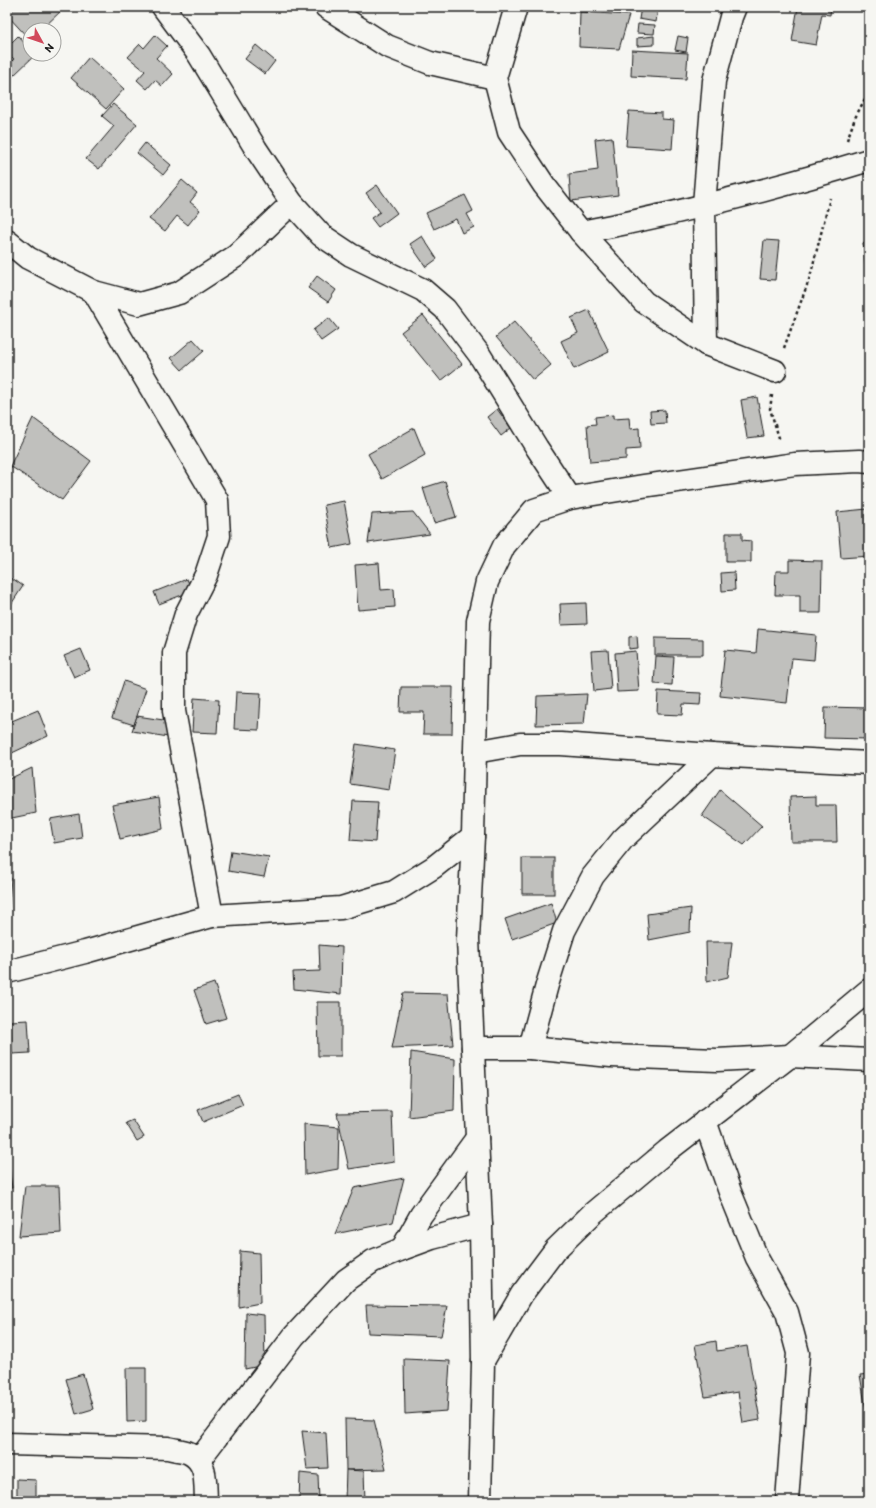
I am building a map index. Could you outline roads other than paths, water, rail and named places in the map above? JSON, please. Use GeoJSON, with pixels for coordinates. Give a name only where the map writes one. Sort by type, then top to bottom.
{"type":"FeatureCollection","features":[{"type":"Feature","properties":{"kind":"street"},"geometry":{"type":"LineString","coordinates":[[164,7],[199,54],[256,149],[292,203],[321,235],[351,255],[423,290],[445,309],[479,354],[570,498]]}},
{"type":"Feature","properties":{"kind":"street"},"geometry":{"type":"LineString","coordinates":[[326,7],[387,46],[430,63],[495,78]]}},
{"type":"Feature","properties":{"kind":"street"},"geometry":{"type":"LineString","coordinates":[[516,7],[495,78],[509,132],[544,185],[581,232],[644,302],[706,344],[775,371]]}},
{"type":"Feature","properties":{"kind":"street"},"geometry":{"type":"LineString","coordinates":[[706,344],[704,205],[714,81],[735,7]]}},
{"type":"Feature","properties":{"kind":"street"},"geometry":{"type":"LineString","coordinates":[[581,232],[644,220],[869,160]]}},
{"type":"Feature","properties":{"kind":"street"},"geometry":{"type":"LineString","coordinates":[[7,241],[28,258],[94,292],[139,304],[180,293],[236,256],[292,203]]}},
{"type":"Feature","properties":{"kind":"street"},"geometry":{"type":"LineString","coordinates":[[94,292],[216,500],[219,536],[206,575],[186,614],[174,653],[174,711],[212,916]]}},
{"type":"Feature","properties":{"kind":"street"},"geometry":{"type":"LineString","coordinates":[[480,1501],[483,1362],[481,1225],[468,940],[473,836],[478,620],[487,582],[504,546],[534,510],[570,498],[795,464],[859,461],[869,462]]}},
{"type":"Feature","properties":{"kind":"street"},"geometry":{"type":"LineString","coordinates":[[475,752],[520,744],[561,744],[712,755],[869,763]]}},
{"type":"Feature","properties":{"kind":"street"},"geometry":{"type":"LineString","coordinates":[[530,1048],[547,985],[564,931],[593,876],[623,839],[712,755]]}},
{"type":"Feature","properties":{"kind":"street"},"geometry":{"type":"LineString","coordinates":[[7,972],[85,952],[212,916],[341,908],[394,892],[434,867],[473,836]]}},
{"type":"Feature","properties":{"kind":"street"},"geometry":{"type":"LineString","coordinates":[[483,1362],[522,1294],[555,1250],[593,1213],[667,1151],[790,1056],[869,990]]}},
{"type":"Feature","properties":{"kind":"street"},"geometry":{"type":"LineString","coordinates":[[473,1048],[530,1048],[611,1056],[718,1060],[790,1056],[869,1060]]}},
{"type":"Feature","properties":{"kind":"street"},"geometry":{"type":"LineString","coordinates":[[705,1121],[730,1192],[757,1258],[787,1312],[798,1353],[787,1501]]}},
{"type":"Feature","properties":{"kind":"street"},"geometry":{"type":"LineString","coordinates":[[402,1249],[421,1215],[477,1138]]}},
{"type":"Feature","properties":{"kind":"street"},"geometry":{"type":"LineString","coordinates":[[199,1460],[294,1336],[346,1280],[373,1261],[402,1249],[432,1238],[481,1225]]}},
{"type":"Feature","properties":{"kind":"street"},"geometry":{"type":"LineString","coordinates":[[7,1444],[168,1448],[189,1453],[199,1460],[205,1472],[206,1501]]}}]}
